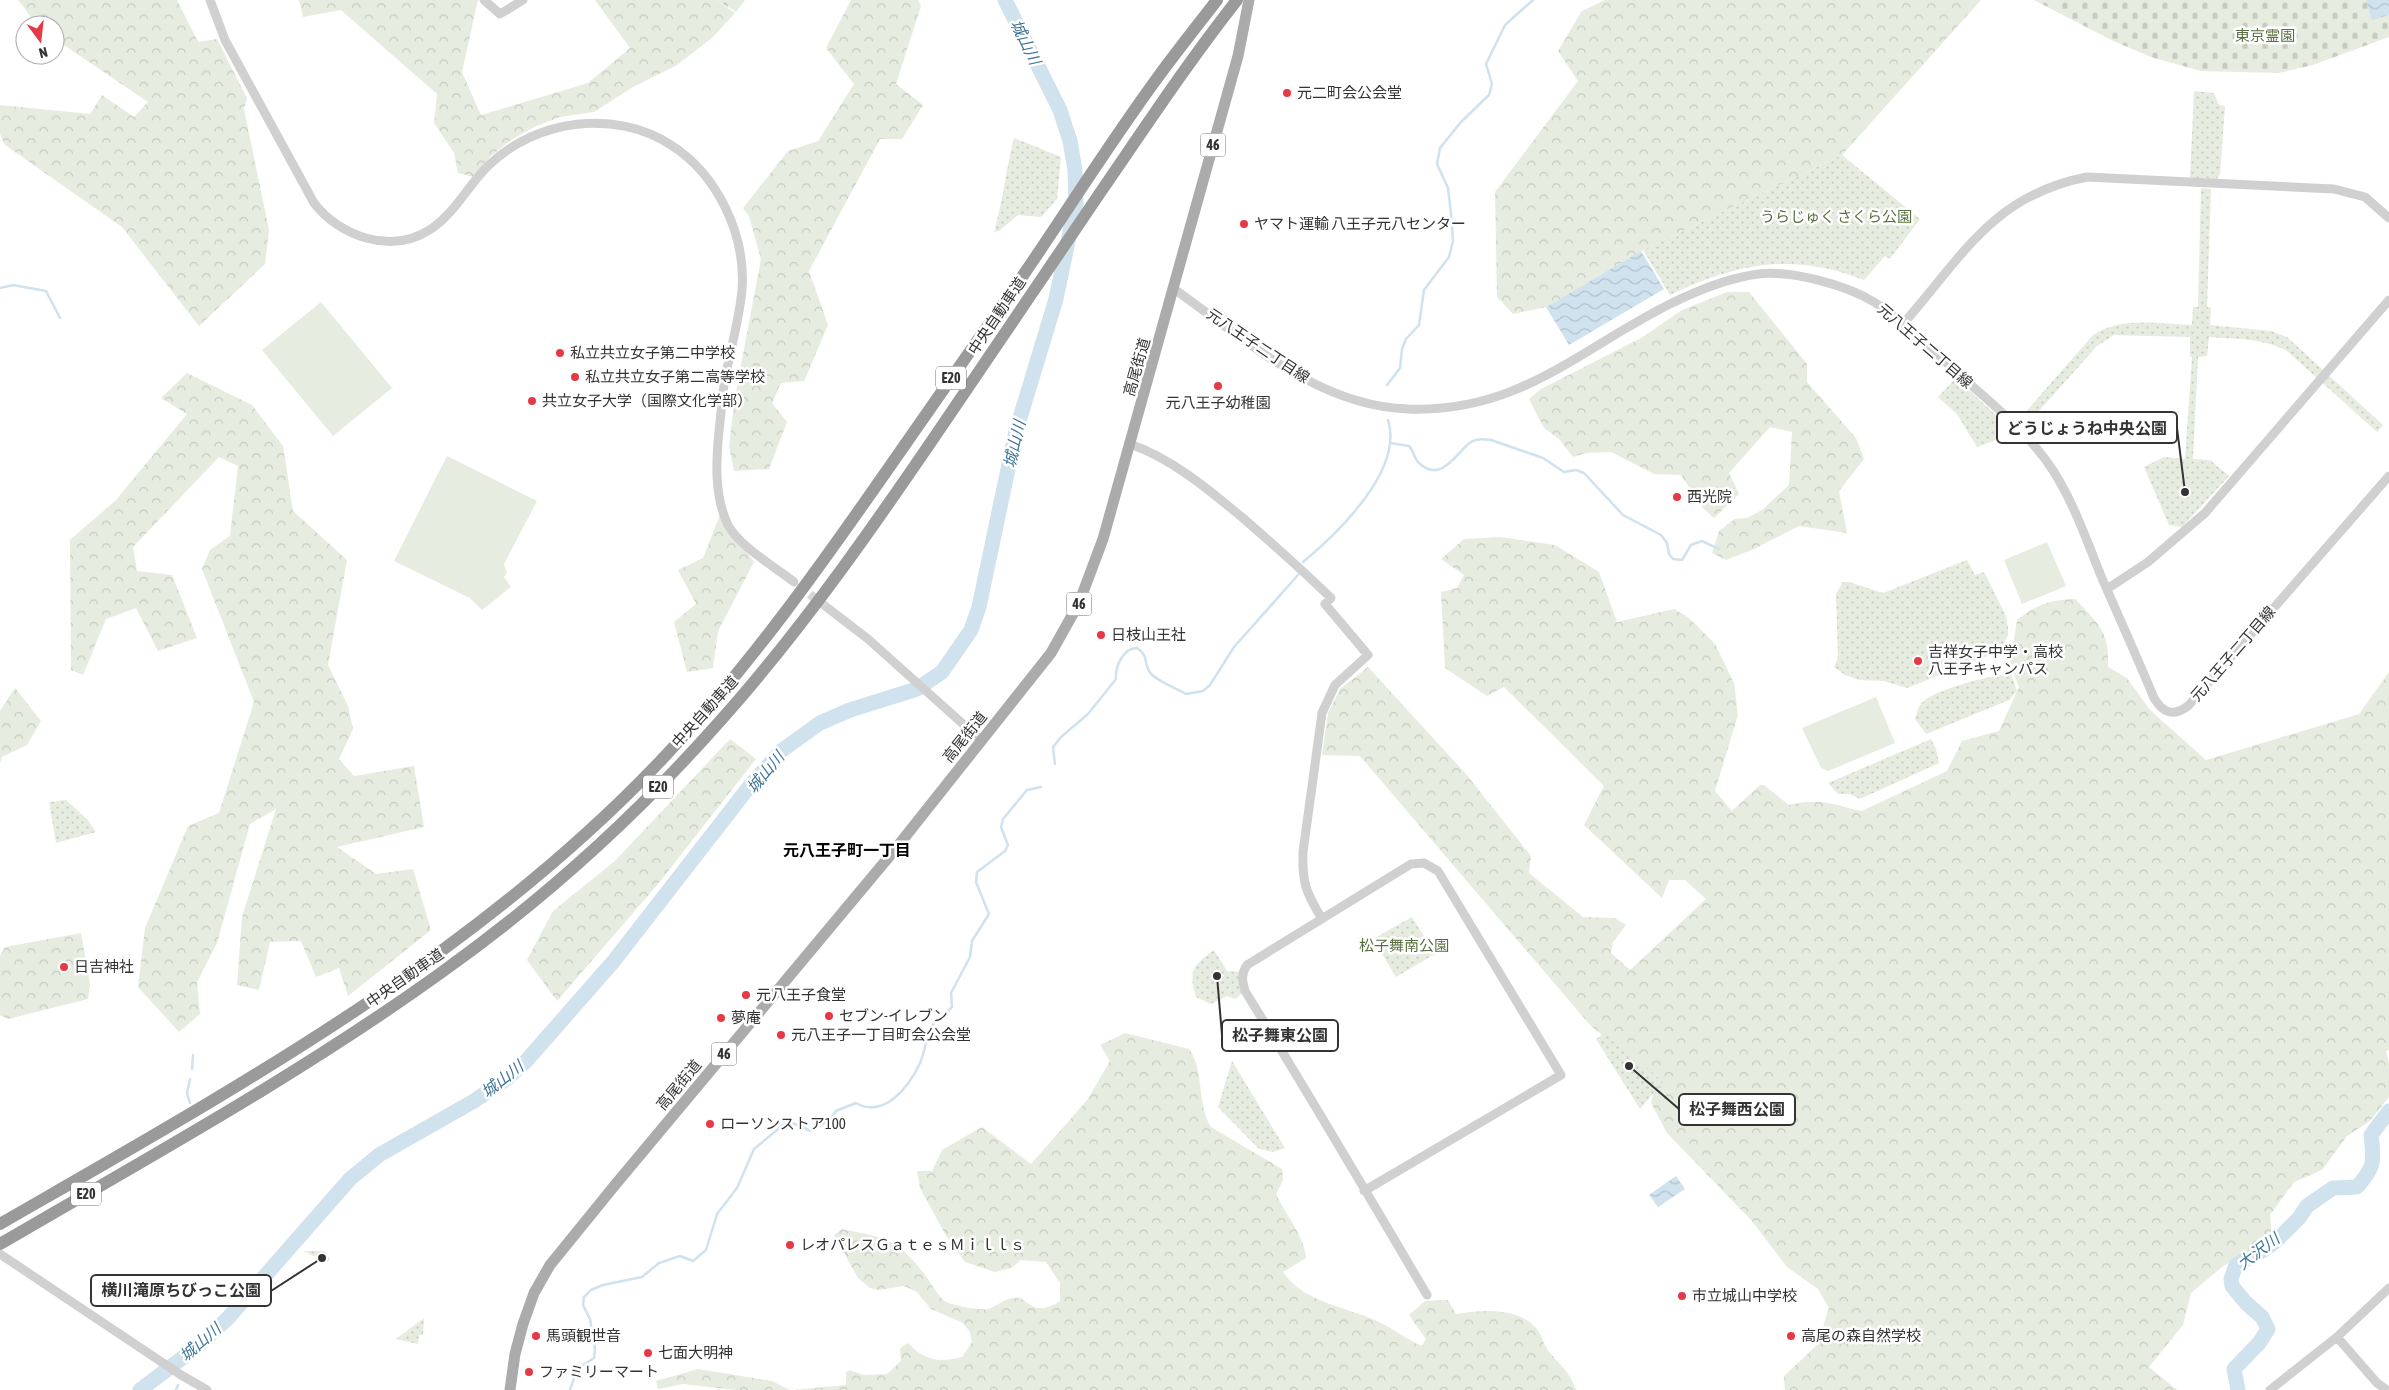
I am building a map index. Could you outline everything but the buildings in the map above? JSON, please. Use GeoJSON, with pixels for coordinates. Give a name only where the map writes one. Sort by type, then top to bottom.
{"type":"FeatureCollection","features":[{"type":"Feature","properties":{"kind":"highway","name":"中央自動車道"},"geometry":{"type":"LineString","coordinates":[[0,1224],[165,1129],[320,1035],[450,946],[517,893],[587,831],[664,757],[727,688],[783,618],[1026,271],[1159,75],[1217,0]]}},
{"type":"Feature","properties":{"kind":"highway","name":"中央自動車道"},"geometry":{"type":"LineString","coordinates":[[0,1244],[173,1144],[382,1015],[446,970],[523,910],[597,845],[656,789],[721,720],[831,584],[892,499],[1112,176],[1234,3]]}},
{"type":"Feature","properties":{"kind":"main road","name":"高尾街道"},"geometry":{"type":"LineString","coordinates":[[510,1390],[515,1354],[523,1324],[534,1293],[550,1265],[893,852],[1052,653],[1072,618],[1092,573],[1130,444],[1238,56],[1249,0]]}},
{"type":"Feature","properties":{"kind":"street"},"geometry":{"type":"LineString","coordinates":[[210,0],[230,48],[314,203],[331,222],[356,236],[377,241],[391,241],[408,239],[430,230],[450,214],[488,166],[506,151],[529,137],[576,124],[603,122],[624,124],[671,145],[688,158],[719,194],[735,232],[739,252],[742,290],[724,384],[717,456],[722,507],[729,527],[745,544],[794,582]]}},
{"type":"Feature","properties":{"kind":"street"},"geometry":{"type":"LineString","coordinates":[[484,0],[500,14],[523,0]]}},
{"type":"Feature","properties":{"kind":"street"},"geometry":{"type":"LineString","coordinates":[[1903,324],[1961,254],[1998,215],[2037,191],[2064,182],[2087,177],[2334,189],[2365,198],[2389,218]]}},
{"type":"Feature","properties":{"kind":"street","name":"元八王子二丁目線"},"geometry":{"type":"LineString","coordinates":[[1174,289],[1293,374],[1345,398],[1373,405],[1407,409],[1450,409],[1473,405],[1514,392],[1548,376],[1668,305],[1710,286],[1760,274],[1810,278],[1841,286],[1874,302],[1903,324],[1996,407],[2034,445],[2053,471],[2073,507],[2154,698],[2160,708],[2169,713],[2179,712],[2229,660],[2389,476]]}},
{"type":"Feature","properties":{"kind":"street"},"geometry":{"type":"LineString","coordinates":[[2107,589],[2148,562],[2205,514],[2389,300]]}},
{"type":"Feature","properties":{"kind":"street"},"geometry":{"type":"LineString","coordinates":[[1130,444],[1149,450],[1204,485],[1281,550],[1331,598],[1325,604],[1368,655],[1335,685],[1322,713],[1303,852],[1302,873],[1305,890],[1322,919]]}},
{"type":"Feature","properties":{"kind":"street"},"geometry":{"type":"LineString","coordinates":[[829,609],[868,639],[982,741]]}},
{"type":"Feature","properties":{"kind":"street"},"geometry":{"type":"LineString","coordinates":[[1364,1190],[1561,1075],[1438,871],[1424,863],[1411,864],[1247,965],[1242,972],[1242,980],[1245,991],[1364,1190],[1427,1295]]}},
{"type":"Feature","properties":{"kind":"street"},"geometry":{"type":"LineString","coordinates":[[0,1254],[178,1373],[207,1390]]}},
{"type":"Feature","properties":{"kind":"street"},"geometry":{"type":"LineString","coordinates":[[2270,1390],[2337,1337],[2389,1288]]}},
{"type":"Feature","properties":{"kind":"street"},"geometry":{"type":"LineString","coordinates":[[2337,1337],[2377,1383],[2386,1390]]}},
{"type":"Feature","properties":{"kind":"green space"},"geometry":{"type":"Polygon","coordinates":[[[18,0],[177,0],[198,42],[217,39],[247,98],[244,109],[269,230],[265,264],[199,326],[122,227],[5,145],[0,134],[0,105],[90,114],[102,95],[134,117],[148,102],[65,46],[65,15],[29,15],[18,0]]]}},
{"type":"Feature","properties":{"kind":"green space"},"geometry":{"type":"Polygon","coordinates":[[[299,0],[478,0],[462,72],[481,115],[588,83],[630,48],[595,0],[717,0],[735,13],[713,37],[677,65],[633,87],[594,112],[560,117],[534,127],[511,140],[491,156],[474,177],[458,173],[454,153],[434,123],[437,94],[341,10],[303,17],[299,0]]]}},
{"type":"Feature","properties":{"kind":"green space"},"geometry":{"type":"Polygon","coordinates":[[[717,0],[745,0],[736,12],[717,0]]]}},
{"type":"Feature","properties":{"kind":"green space"},"geometry":{"type":"Polygon","coordinates":[[[851,0],[918,0],[921,6],[896,84],[923,105],[902,139],[880,139],[809,271],[828,325],[804,381],[781,383],[772,403],[787,422],[769,469],[734,471],[729,446],[735,397],[761,259],[749,216],[743,208],[788,151],[818,141],[854,84],[826,48],[851,0]]]}},
{"type":"Feature","properties":{"kind":"green space"},"geometry":{"type":"Polygon","coordinates":[[[1605,0],[1981,0],[1842,155],[1643,250],[1546,307],[1513,314],[1497,297],[1495,192],[1578,81],[1558,51],[1582,11],[1605,0]]]}},
{"type":"Feature","properties":{"kind":"green space","name":"東京霊園"},"geometry":{"type":"Polygon","coordinates":[[[2034,0],[2389,0],[2389,37],[2313,65],[2279,73],[2201,71],[2151,57],[2111,40],[2034,0]]]}},
{"type":"Feature","properties":{"kind":"green space"},"geometry":{"type":"Polygon","coordinates":[[[2194,91],[2214,93],[2219,105],[2225,106],[2220,174],[2217,179],[2190,178],[2194,91]]]}},
{"type":"Feature","properties":{"kind":"green space"},"geometry":{"type":"Polygon","coordinates":[[[1014,138],[1061,157],[1057,199],[1041,217],[1018,215],[999,231],[994,232],[1000,209],[1014,138]]]}},
{"type":"Feature","properties":{"kind":"green space","name":"うらじゅく さくら公園"},"geometry":{"type":"Polygon","coordinates":[[[1842,155],[1920,219],[1890,259],[1885,256],[1864,280],[1838,271],[1813,266],[1766,265],[1719,275],[1670,295],[1643,250],[1842,155]]]}},
{"type":"Feature","properties":{"kind":"green space"},"geometry":{"type":"Polygon","coordinates":[[[2201,188],[2211,189],[2207,307],[2211,308],[2210,325],[2271,331],[2287,337],[2383,425],[2377,432],[2287,351],[2259,341],[2209,337],[2207,356],[2198,357],[2193,459],[2210,460],[2229,476],[2182,527],[2169,525],[2144,467],[2164,457],[2185,459],[2192,357],[2190,356],[2190,337],[2114,335],[2097,346],[2029,422],[2023,415],[2093,335],[2104,329],[2116,325],[2141,322],[2192,325],[2193,307],[2198,307],[2201,188]]]}},
{"type":"Feature","properties":{"kind":"green space"},"geometry":{"type":"Polygon","coordinates":[[[1727,292],[1749,292],[1807,364],[1807,382],[1856,438],[1864,459],[1839,491],[1847,533],[1799,526],[1754,549],[1726,560],[1712,553],[1719,531],[1735,519],[1747,518],[1762,510],[1789,485],[1792,432],[1770,427],[1729,473],[1739,494],[1714,518],[1703,508],[1681,475],[1654,474],[1611,452],[1586,453],[1573,457],[1559,439],[1544,428],[1529,399],[1541,389],[1641,338],[1682,310],[1727,292]]]}},
{"type":"Feature","properties":{"kind":"green space"},"geometry":{"type":"Polygon","coordinates":[[[321,302],[392,388],[333,436],[262,350],[321,302]]]}},
{"type":"Feature","properties":{"kind":"green space"},"geometry":{"type":"Polygon","coordinates":[[[187,373],[252,405],[283,446],[293,511],[347,560],[328,665],[348,706],[353,729],[339,759],[354,776],[414,766],[424,827],[337,847],[376,874],[413,869],[431,930],[348,996],[339,968],[316,977],[301,941],[270,942],[259,990],[237,985],[242,917],[276,809],[250,824],[217,943],[197,982],[200,1014],[179,1032],[138,987],[145,928],[188,826],[219,813],[254,702],[202,569],[210,550],[230,536],[238,466],[219,457],[133,547],[137,571],[172,575],[197,638],[158,651],[136,608],[106,619],[83,675],[71,670],[70,540],[116,500],[187,414],[161,398],[187,373]]]}},
{"type":"Feature","properties":{"kind":"green space"},"geometry":{"type":"Polygon","coordinates":[[[1956,378],[2015,433],[1977,447],[1957,414],[1938,397],[1956,378]]]}},
{"type":"Feature","properties":{"kind":"green space"},"geometry":{"type":"Polygon","coordinates":[[[447,456],[537,501],[504,564],[507,573],[504,577],[511,587],[482,610],[470,598],[394,561],[447,456]]]}},
{"type":"Feature","properties":{"kind":"green space"},"geometry":{"type":"Polygon","coordinates":[[[720,515],[754,562],[718,631],[713,668],[687,672],[674,622],[696,604],[678,570],[703,558],[720,515]]]}},
{"type":"Feature","properties":{"kind":"green space"},"geometry":{"type":"Polygon","coordinates":[[[1500,537],[1555,545],[1599,572],[1617,622],[1674,609],[1689,618],[1715,644],[1734,683],[1738,715],[1715,791],[1732,811],[1760,785],[1764,785],[1789,805],[1818,802],[1862,811],[1947,771],[1962,741],[1999,731],[2019,687],[2010,664],[2017,620],[2031,610],[2058,600],[2075,599],[2090,615],[2105,636],[2108,667],[2127,678],[2150,710],[2206,760],[2359,714],[2389,672],[2389,1050],[2386,1051],[2389,1063],[2389,1097],[2370,1121],[2347,1136],[2322,1170],[2294,1182],[2270,1215],[2272,1236],[2222,1267],[2191,1293],[2183,1325],[2149,1367],[2177,1390],[1785,1390],[1784,1376],[1817,1345],[1829,1308],[1818,1289],[1787,1267],[1752,1221],[1667,1133],[1651,1103],[1656,1080],[1590,1025],[1360,756],[1322,755],[1328,713],[1340,689],[1368,667],[1466,774],[1531,856],[1529,873],[1583,917],[1615,918],[1626,925],[1613,942],[1611,953],[1630,970],[1706,899],[1685,880],[1669,880],[1662,898],[1584,825],[1604,786],[1504,687],[1487,696],[1445,668],[1441,592],[1457,588],[1464,575],[1441,559],[1464,539],[1500,537]]]}},
{"type":"Feature","properties":{"kind":"green space"},"geometry":{"type":"Polygon","coordinates":[[[2047,542],[2066,586],[2022,604],[2004,560],[2047,542]]]}},
{"type":"Feature","properties":{"kind":"green space"},"geometry":{"type":"Polygon","coordinates":[[[1967,560],[1975,575],[1984,572],[2006,616],[2008,635],[2000,651],[1907,688],[1884,681],[1860,680],[1845,675],[1834,667],[1838,658],[1836,594],[1843,582],[1849,582],[1883,593],[1967,560]]]}},
{"type":"Feature","properties":{"kind":"green space"},"geometry":{"type":"Polygon","coordinates":[[[2011,674],[2017,691],[2009,700],[1926,734],[1915,719],[1920,705],[1927,699],[1949,688],[1990,677],[2011,674]]]}},
{"type":"Feature","properties":{"kind":"green space"},"geometry":{"type":"Polygon","coordinates":[[[15,688],[41,721],[27,745],[2,757],[0,764],[0,711],[15,688]]]}},
{"type":"Feature","properties":{"kind":"green space"},"geometry":{"type":"Polygon","coordinates":[[[1876,697],[1895,743],[1828,771],[1821,768],[1802,728],[1876,697]]]}},
{"type":"Feature","properties":{"kind":"green space"},"geometry":{"type":"Polygon","coordinates":[[[730,739],[756,759],[658,884],[557,1001],[527,960],[553,911],[615,861],[730,739]]]}},
{"type":"Feature","properties":{"kind":"green space"},"geometry":{"type":"Polygon","coordinates":[[[1931,739],[1936,749],[1939,763],[1860,799],[1850,794],[1838,794],[1828,783],[1931,739]]]}},
{"type":"Feature","properties":{"kind":"green space"},"geometry":{"type":"Polygon","coordinates":[[[66,800],[87,819],[96,832],[56,843],[49,802],[66,800]]]}},
{"type":"Feature","properties":{"kind":"green space","name":"松子舞南公園"},"geometry":{"type":"Polygon","coordinates":[[[1412,917],[1435,954],[1396,977],[1373,939],[1412,917]]]}},
{"type":"Feature","properties":{"kind":"green space"},"geometry":{"type":"Polygon","coordinates":[[[81,933],[90,984],[88,999],[8,1019],[0,1015],[0,956],[5,947],[81,933]]]}},
{"type":"Feature","properties":{"kind":"green space"},"geometry":{"type":"Polygon","coordinates":[[[1214,950],[1227,971],[1243,972],[1245,991],[1235,999],[1227,996],[1211,1004],[1196,997],[1192,981],[1194,969],[1201,960],[1214,950]]]}},
{"type":"Feature","properties":{"kind":"green space"},"geometry":{"type":"Polygon","coordinates":[[[1125,1033],[1189,1049],[1197,1067],[1203,1108],[1211,1127],[1282,1169],[1283,1180],[1276,1194],[1302,1241],[1306,1258],[1283,1272],[1292,1283],[1317,1299],[1372,1319],[1422,1346],[1426,1339],[1409,1315],[1425,1301],[1448,1300],[1456,1314],[1489,1311],[1513,1314],[1532,1324],[1539,1332],[1546,1348],[1568,1374],[1576,1390],[793,1390],[846,1385],[846,1372],[850,1370],[863,1375],[887,1374],[901,1361],[900,1348],[908,1343],[926,1357],[946,1360],[962,1357],[972,1342],[970,1332],[963,1323],[931,1309],[917,1292],[904,1286],[879,1290],[870,1288],[858,1278],[834,1235],[842,1229],[880,1238],[898,1247],[915,1263],[940,1297],[949,1303],[988,1309],[1015,1298],[1039,1308],[1050,1306],[1060,1301],[1060,1283],[1046,1262],[1021,1260],[1011,1268],[995,1272],[965,1262],[945,1234],[920,1188],[917,1171],[932,1171],[942,1150],[982,1127],[1031,1164],[1088,1099],[1110,1061],[1100,1045],[1125,1033]]]}},
{"type":"Feature","properties":{"kind":"green space"},"geometry":{"type":"Polygon","coordinates":[[[1603,1034],[1617,1042],[1663,1082],[1640,1109],[1596,1039],[1603,1034]]]}},
{"type":"Feature","properties":{"kind":"green space"},"geometry":{"type":"Polygon","coordinates":[[[1232,1061],[1285,1148],[1273,1152],[1259,1149],[1218,1107],[1232,1061]]]}},
{"type":"Feature","properties":{"kind":"green space"},"geometry":{"type":"Polygon","coordinates":[[[303,1251],[325,1251],[330,1260],[327,1262],[303,1251]]]}},
{"type":"Feature","properties":{"kind":"green space"},"geometry":{"type":"Polygon","coordinates":[[[424,1318],[423,1335],[419,1335],[418,1344],[396,1339],[424,1318]]]}},
{"type":"Feature","properties":{"kind":"green space"},"geometry":{"type":"Polygon","coordinates":[[[698,1369],[772,1381],[790,1390],[736,1390],[683,1384],[658,1389],[656,1381],[698,1369]]]}},
{"type":"Feature","properties":{"kind":"water"},"geometry":{"type":"Polygon","coordinates":[[[2366,0],[2389,0],[2389,15],[2372,20],[2366,0]]]}},
{"type":"Feature","properties":{"kind":"water"},"geometry":{"type":"Polygon","coordinates":[[[1641,251],[1664,289],[1569,345],[1546,307],[1641,251]]]}},
{"type":"Feature","properties":{"kind":"water"},"geometry":{"type":"Polygon","coordinates":[[[1676,1176],[1685,1189],[1658,1207],[1649,1195],[1676,1176]]]}},
{"type":"Feature","properties":{"kind":"waterway","name":"城山川"},"geometry":{"type":"LineString","coordinates":[[140,1390],[197,1347],[228,1318],[350,1179],[379,1155],[474,1101],[508,1078],[527,1060],[613,962],[749,787],[781,751],[820,723],[850,710],[917,689],[942,672],[971,630],[979,607],[1016,431],[1056,299],[1076,203],[1075,170],[1070,141],[1060,110],[1005,0]]}},
{"type":"Feature","properties":{"kind":"waterway"},"geometry":{"type":"LineString","coordinates":[[1387,385],[1400,368],[1402,349],[1406,339],[1419,325],[1424,290],[1449,257],[1453,241],[1448,188],[1437,164],[1440,148],[1461,122],[1489,95],[1492,84],[1486,64],[1505,25],[1533,0]]}},
{"type":"Feature","properties":{"kind":"waterway"},"geometry":{"type":"LineString","coordinates":[[0,288],[13,285],[46,291],[60,318]]}},
{"type":"Feature","properties":{"kind":"waterway"},"geometry":{"type":"LineString","coordinates":[[1303,562],[1349,518],[1377,480],[1386,459],[1390,439],[1388,420]]}},
{"type":"Feature","properties":{"kind":"waterway"},"geometry":{"type":"LineString","coordinates":[[1390,443],[1409,446],[1419,463],[1427,469],[1435,470],[1449,464],[1473,441],[1481,439],[1491,440],[1543,458],[1564,472],[1576,470],[1584,473],[1623,515],[1661,535],[1667,543],[1669,554],[1673,559],[1682,560],[1691,545],[1702,541],[1719,549]]}},
{"type":"Feature","properties":{"kind":"waterway"},"geometry":{"type":"LineString","coordinates":[[1055,764],[1053,747],[1061,737],[1088,714],[1116,679],[1121,659],[1128,651],[1137,648],[1141,651],[1152,675],[1166,684],[1186,694],[1203,691],[1210,685],[1234,647],[1298,575]]}},
{"type":"Feature","properties":{"kind":"waterway"},"geometry":{"type":"LineString","coordinates":[[570,1390],[577,1369],[594,1358],[595,1349],[590,1319],[583,1305],[584,1297],[591,1290],[603,1285],[642,1277],[659,1263],[680,1256],[693,1261],[706,1250],[717,1214],[737,1188],[754,1149],[788,1121],[811,1131],[831,1119],[836,1111],[856,1103],[866,1107],[886,1104],[909,1082],[920,1063],[932,1026],[952,1007],[951,993],[970,957],[972,941],[989,914],[976,882],[977,872],[1005,851],[1008,845],[1001,827],[1003,819],[1027,790],[1041,787]]}},
{"type":"Feature","properties":{"kind":"waterway"},"geometry":{"type":"LineString","coordinates":[[192,1069],[193,1055]]}},
{"type":"Feature","properties":{"kind":"waterway"},"geometry":{"type":"LineString","coordinates":[[190,1079],[187,1093],[190,1103]]}},
{"type":"Feature","properties":{"kind":"waterway","name":"大沢川"},"geometry":{"type":"LineString","coordinates":[[2238,1390],[2234,1369],[2260,1342],[2268,1329],[2262,1317],[2246,1303],[2232,1286],[2231,1279],[2236,1265],[2264,1250],[2276,1241],[2299,1218],[2307,1206],[2333,1188],[2357,1187],[2372,1164],[2371,1135],[2389,1111]]}},
{"type":"Feature","properties":{"kind":"waterway"},"geometry":{"type":"LineString","coordinates":[[176,1390],[178,1385]]}},
{"type":"Feature","properties":{"kind":"tunnel"},"geometry":{"type":"LineString","coordinates":[[799,586],[829,609]]}},
{"type":"Feature","properties":{"kind":"place","name":"元二町会公会堂"},"geometry":{"type":"Point","coordinates":[1287,93]}},
{"type":"Feature","properties":{"kind":"place","name":"ヤマト運輸 八王子元八センター"},"geometry":{"type":"Point","coordinates":[1244,224]}},
{"type":"Feature","properties":{"kind":"place","name":"私立共立女子第二中学校"},"geometry":{"type":"Point","coordinates":[560,353]}},
{"type":"Feature","properties":{"kind":"place","name":"私立共立女子第二高等学校"},"geometry":{"type":"Point","coordinates":[575,377]}},
{"type":"Feature","properties":{"kind":"place","name":"元八王子幼稚園"},"geometry":{"type":"Point","coordinates":[1218,386]}},
{"type":"Feature","properties":{"kind":"place","name":"共立女子大学（国際文化学部）"},"geometry":{"type":"Point","coordinates":[532,401]}},
{"type":"Feature","properties":{"kind":"place","name":"どうじょうね中央公園"},"geometry":{"type":"Point","coordinates":[2185,492]}},
{"type":"Feature","properties":{"kind":"place","name":"西光院"},"geometry":{"type":"Point","coordinates":[1677,497]}},
{"type":"Feature","properties":{"kind":"place","name":"日枝山王社"},"geometry":{"type":"Point","coordinates":[1101,635]}},
{"type":"Feature","properties":{"kind":"place","name":"吉祥女子中学・高校 八王子キャンパス"},"geometry":{"type":"Point","coordinates":[1918,661]}},
{"type":"Feature","properties":{"kind":"place","name":"日吉神社"},"geometry":{"type":"Point","coordinates":[64,967]}},
{"type":"Feature","properties":{"kind":"place","name":"松子舞東公園"},"geometry":{"type":"Point","coordinates":[1217,976]}},
{"type":"Feature","properties":{"kind":"place","name":"元八王子食堂"},"geometry":{"type":"Point","coordinates":[746,995]}},
{"type":"Feature","properties":{"kind":"place","name":"セブン-イレブン"},"geometry":{"type":"Point","coordinates":[829,1016]}},
{"type":"Feature","properties":{"kind":"place","name":"夢庵"},"geometry":{"type":"Point","coordinates":[721,1018]}},
{"type":"Feature","properties":{"kind":"place","name":"元八王子一丁目町会公会堂"},"geometry":{"type":"Point","coordinates":[781,1035]}},
{"type":"Feature","properties":{"kind":"place","name":"松子舞西公園"},"geometry":{"type":"Point","coordinates":[1629,1066]}},
{"type":"Feature","properties":{"kind":"place","name":"ローソンストア100"},"geometry":{"type":"Point","coordinates":[710,1124]}},
{"type":"Feature","properties":{"kind":"place","name":"レオパレスＧａｔｅｓＭｉｌｌｓ"},"geometry":{"type":"Point","coordinates":[790,1245]}},
{"type":"Feature","properties":{"kind":"place","name":"横川滝原ちびっこ公園"},"geometry":{"type":"Point","coordinates":[322,1258]}},
{"type":"Feature","properties":{"kind":"place","name":"市立城山中学校"},"geometry":{"type":"Point","coordinates":[1682,1296]}},
{"type":"Feature","properties":{"kind":"place","name":"馬頭観世音"},"geometry":{"type":"Point","coordinates":[536,1336]}},
{"type":"Feature","properties":{"kind":"place","name":"高尾の森自然学校"},"geometry":{"type":"Point","coordinates":[1791,1336]}},
{"type":"Feature","properties":{"kind":"place","name":"七面大明神"},"geometry":{"type":"Point","coordinates":[648,1353]}},
{"type":"Feature","properties":{"kind":"place","name":"ファミリーマート"},"geometry":{"type":"Point","coordinates":[529,1372]}},
{"type":"Feature","properties":{"kind":"district","name":"元八王子町一丁目"},"geometry":{"type":"Point","coordinates":[847,850]}}]}
